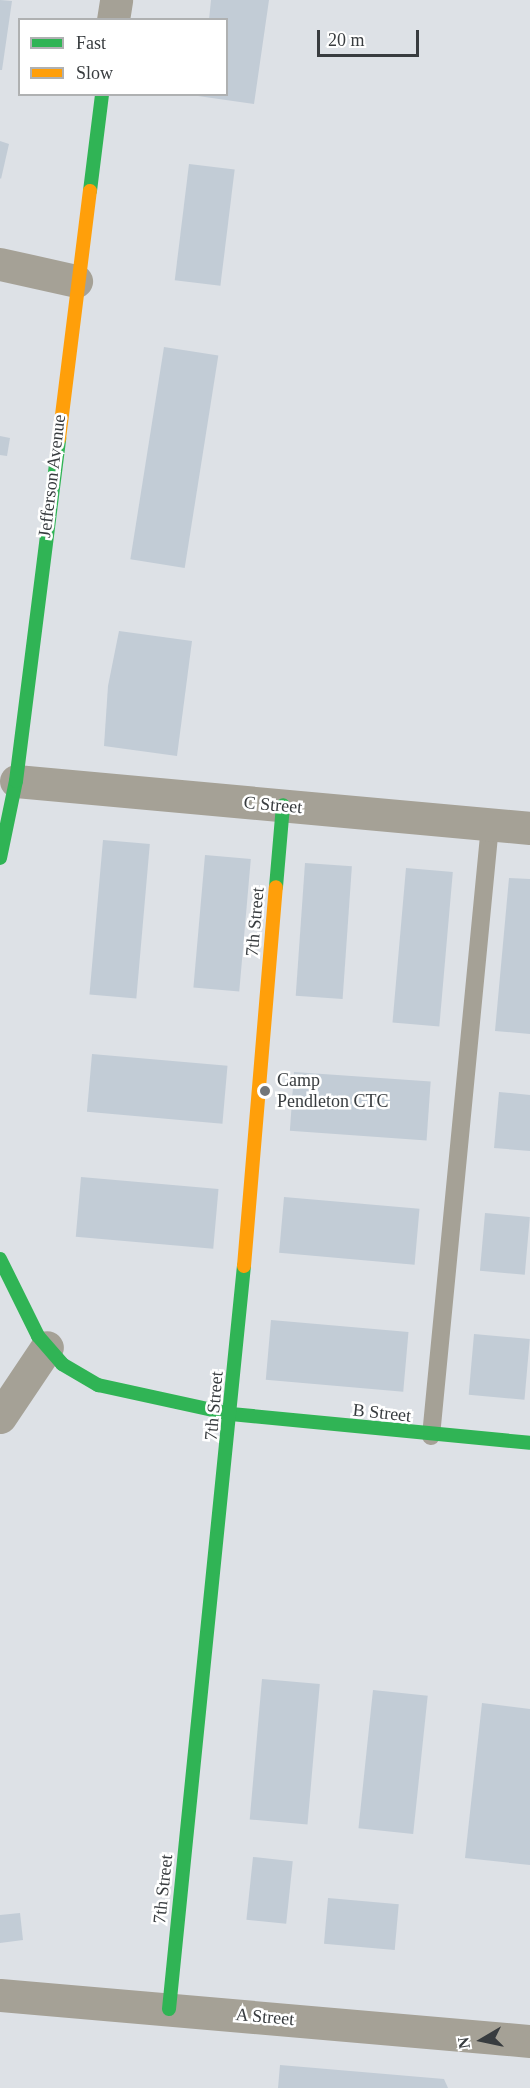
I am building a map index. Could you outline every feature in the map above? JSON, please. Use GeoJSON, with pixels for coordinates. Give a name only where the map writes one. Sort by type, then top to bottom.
{"type":"FeatureCollection","features":[{"type":"Feature","properties":{"kind":"street"},"geometry":{"type":"LineString","coordinates":[[113,18],[116,0]]}},
{"type":"Feature","properties":{"kind":"street","name":"Jefferson Avenue"},"geometry":{"type":"LineString","coordinates":[[0,858],[16,781],[76,281],[102,96]]}},
{"type":"Feature","properties":{"kind":"street"},"geometry":{"type":"LineString","coordinates":[[0,264],[76,281]]}},
{"type":"Feature","properties":{"kind":"street","name":"C Street"},"geometry":{"type":"LineString","coordinates":[[16,781],[530,828]]}},
{"type":"Feature","properties":{"kind":"street","name":"7th Street"},"geometry":{"type":"LineString","coordinates":[[169,2009],[231,1414],[283,806]]}},
{"type":"Feature","properties":{"kind":"street"},"geometry":{"type":"LineString","coordinates":[[0,1259],[14,1293],[48,1347],[62,1364],[98,1385],[231,1414]]}},
{"type":"Feature","properties":{"kind":"street"},"geometry":{"type":"LineString","coordinates":[[0,1417],[48,1347]]}},
{"type":"Feature","properties":{"kind":"street","name":"B Street"},"geometry":{"type":"LineString","coordinates":[[231,1414],[431,1436],[530,1443]]}},
{"type":"Feature","properties":{"kind":"street","name":"A Street"},"geometry":{"type":"LineString","coordinates":[[0,1995],[530,2040]]}},
{"type":"Feature","properties":{"kind":"lane"},"geometry":{"type":"LineString","coordinates":[[431,1436],[490,825]]}},
{"type":"Feature","properties":{"kind":"building"},"geometry":{"type":"Polygon","coordinates":[[[0,0],[12,1],[2,70],[0,70],[0,0]]]}},
{"type":"Feature","properties":{"kind":"building"},"geometry":{"type":"Polygon","coordinates":[[[211,0],[269,0],[254,104],[198,96],[228,96],[228,18],[209,18],[211,0]]]}},
{"type":"Feature","properties":{"kind":"building"},"geometry":{"type":"Polygon","coordinates":[[[0,141],[9,144],[1,179],[0,178],[0,141]]]}},
{"type":"Feature","properties":{"kind":"building"},"geometry":{"type":"Polygon","coordinates":[[[189,164],[235,170],[220,286],[175,280],[189,164]]]}},
{"type":"Feature","properties":{"kind":"building"},"geometry":{"type":"Polygon","coordinates":[[[164,347],[218,356],[185,568],[130,559],[164,347]]]}},
{"type":"Feature","properties":{"kind":"building"},"geometry":{"type":"Polygon","coordinates":[[[0,436],[10,438],[7,456],[0,455],[0,436]]]}},
{"type":"Feature","properties":{"kind":"building"},"geometry":{"type":"Polygon","coordinates":[[[119,631],[192,641],[177,756],[104,746],[108,686],[119,631]]]}},
{"type":"Feature","properties":{"kind":"building"},"geometry":{"type":"Polygon","coordinates":[[[103,840],[150,844],[136,999],[89,994],[103,840]]]}},
{"type":"Feature","properties":{"kind":"building"},"geometry":{"type":"Polygon","coordinates":[[[205,855],[251,859],[239,992],[193,987],[205,855]]]}},
{"type":"Feature","properties":{"kind":"building"},"geometry":{"type":"Polygon","coordinates":[[[305,863],[352,866],[343,999],[296,996],[305,863]]]}},
{"type":"Feature","properties":{"kind":"building"},"geometry":{"type":"Polygon","coordinates":[[[406,868],[453,872],[439,1027],[392,1022],[406,868]]]}},
{"type":"Feature","properties":{"kind":"building"},"geometry":{"type":"Polygon","coordinates":[[[509,878],[530,879],[530,1034],[495,1031],[509,878]]]}},
{"type":"Feature","properties":{"kind":"building"},"geometry":{"type":"Polygon","coordinates":[[[92,1054],[227,1066],[222,1124],[87,1112],[92,1054]]]}},
{"type":"Feature","properties":{"kind":"building"},"geometry":{"type":"Polygon","coordinates":[[[294,1072],[431,1082],[427,1140],[290,1131],[294,1072]]]}},
{"type":"Feature","properties":{"kind":"building"},"geometry":{"type":"Polygon","coordinates":[[[499,1092],[530,1095],[530,1151],[494,1148],[499,1092]]]}},
{"type":"Feature","properties":{"kind":"building"},"geometry":{"type":"Polygon","coordinates":[[[81,1177],[218,1189],[213,1249],[76,1237],[81,1177]]]}},
{"type":"Feature","properties":{"kind":"building"},"geometry":{"type":"Polygon","coordinates":[[[284,1197],[419,1209],[415,1265],[279,1253],[284,1197]]]}},
{"type":"Feature","properties":{"kind":"building"},"geometry":{"type":"Polygon","coordinates":[[[485,1213],[530,1217],[525,1275],[480,1271],[485,1213]]]}},
{"type":"Feature","properties":{"kind":"building"},"geometry":{"type":"Polygon","coordinates":[[[271,1320],[408,1332],[403,1392],[266,1380],[271,1320]]]}},
{"type":"Feature","properties":{"kind":"building"},"geometry":{"type":"Polygon","coordinates":[[[474,1334],[530,1339],[524,1400],[469,1395],[474,1334]]]}},
{"type":"Feature","properties":{"kind":"building"},"geometry":{"type":"Polygon","coordinates":[[[262,1679],[320,1684],[307,1825],[250,1819],[262,1679]]]}},
{"type":"Feature","properties":{"kind":"building"},"geometry":{"type":"Polygon","coordinates":[[[373,1690],[428,1696],[413,1834],[358,1828],[373,1690]]]}},
{"type":"Feature","properties":{"kind":"building"},"geometry":{"type":"Polygon","coordinates":[[[482,1703],[530,1709],[530,1865],[465,1858],[482,1703]]]}},
{"type":"Feature","properties":{"kind":"building"},"geometry":{"type":"Polygon","coordinates":[[[253,1857],[293,1861],[286,1924],[246,1920],[253,1857]]]}},
{"type":"Feature","properties":{"kind":"building"},"geometry":{"type":"Polygon","coordinates":[[[328,1898],[399,1904],[395,1950],[324,1944],[328,1898]]]}},
{"type":"Feature","properties":{"kind":"building"},"geometry":{"type":"Polygon","coordinates":[[[20,1913],[23,1940],[0,1943],[0,1915],[20,1913]]]}},
{"type":"Feature","properties":{"kind":"building"},"geometry":{"type":"Polygon","coordinates":[[[280,2065],[444,2079],[448,2088],[278,2088],[280,2065]]]}},
{"type":"Feature","properties":{"kind":"traffic: fast"},"geometry":{"type":"LineString","coordinates":[[90,191],[102,96]]}},
{"type":"Feature","properties":{"kind":"traffic: fast"},"geometry":{"type":"LineString","coordinates":[[0,858],[16,781],[59,439]]}},
{"type":"Feature","properties":{"kind":"traffic: fast"},"geometry":{"type":"LineString","coordinates":[[276,887],[283,805]]}},
{"type":"Feature","properties":{"kind":"traffic: fast"},"geometry":{"type":"LineString","coordinates":[[0,1259],[38,1336],[62,1364],[98,1385],[231,1414],[530,1443]]}},
{"type":"Feature","properties":{"kind":"traffic: fast"},"geometry":{"type":"LineString","coordinates":[[169,2009],[244,1266]]}},
{"type":"Feature","properties":{"kind":"traffic: slow"},"geometry":{"type":"LineString","coordinates":[[59,439],[90,191]]}},
{"type":"Feature","properties":{"kind":"traffic: slow"},"geometry":{"type":"LineString","coordinates":[[244,1266],[276,887]]}},
{"type":"Feature","properties":{"kind":"place","name":"Camp Pendleton CTC"},"geometry":{"type":"Point","coordinates":[265,1091]}}]}
